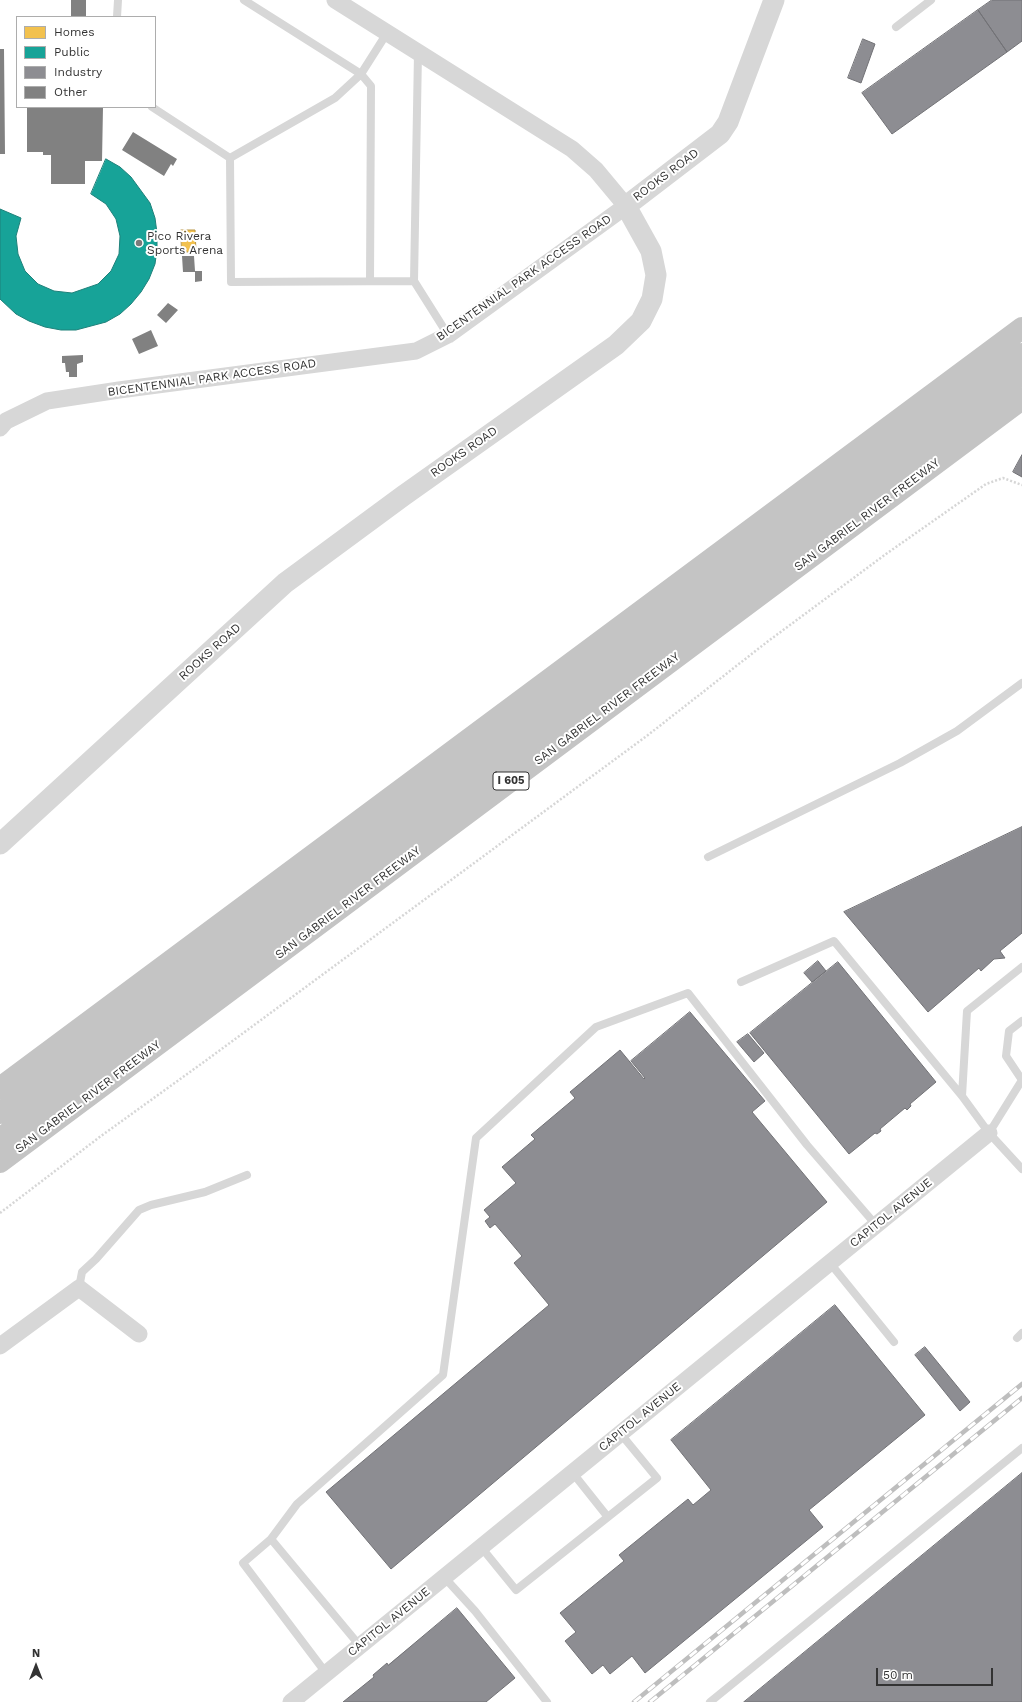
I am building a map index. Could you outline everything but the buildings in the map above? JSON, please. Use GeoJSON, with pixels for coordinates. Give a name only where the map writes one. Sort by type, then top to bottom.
{"type":"FeatureCollection","features":[{"type":"Feature","properties":{"kind":"highway"},"geometry":{"type":"LineString","coordinates":[[981,358],[1022,323]]}},
{"type":"Feature","properties":{"kind":"highway"},"geometry":{"type":"LineString","coordinates":[[0,1088],[1022,328]]}},
{"type":"Feature","properties":{"kind":"highway"},"geometry":{"type":"LineString","coordinates":[[0,1113],[556,698],[1022,354]]}},
{"type":"Feature","properties":{"kind":"highway"},"geometry":{"type":"LineString","coordinates":[[0,1139],[680,633],[1022,374]]}},
{"type":"Feature","properties":{"kind":"highway","name":"SAN GABRIEL RIVER FREEWAY"},"geometry":{"type":"LineString","coordinates":[[0,1162],[1022,399]]}},
{"type":"Feature","properties":{"kind":"street"},"geometry":{"type":"LineString","coordinates":[[335,0],[572,149],[596,170],[626,206]]}},
{"type":"Feature","properties":{"kind":"street","name":"ROOKS ROAD"},"geometry":{"type":"LineString","coordinates":[[0,844],[285,583],[403,496],[616,345],[642,321],[652,298],[656,275],[650,251],[626,206],[720,134],[728,122],[774,0]]}},
{"type":"Feature","properties":{"kind":"street","name":"BICENTENNIAL PARK ACCESS ROAD"},"geometry":{"type":"LineString","coordinates":[[0,428],[6,421],[47,401],[416,351],[448,335],[626,206]]}},
{"type":"Feature","properties":{"kind":"street","name":"CAPITOL AVENUE"},"geometry":{"type":"LineString","coordinates":[[291,1702],[989,1133]]}},
{"type":"Feature","properties":{"kind":"street"},"geometry":{"type":"LineString","coordinates":[[0,1346],[79,1288],[139,1334]]}},
{"type":"Feature","properties":{"kind":"lane"},"geometry":{"type":"LineString","coordinates":[[117,16],[118,0]]}},
{"type":"Feature","properties":{"kind":"lane"},"geometry":{"type":"LineString","coordinates":[[244,0],[361,74],[371,86],[370,281]]}},
{"type":"Feature","properties":{"kind":"lane"},"geometry":{"type":"LineString","coordinates":[[896,26],[931,0]]}},
{"type":"Feature","properties":{"kind":"lane"},"geometry":{"type":"LineString","coordinates":[[230,158],[335,98],[361,74],[387,33]]}},
{"type":"Feature","properties":{"kind":"lane"},"geometry":{"type":"LineString","coordinates":[[418,53],[414,281],[448,335]]}},
{"type":"Feature","properties":{"kind":"lane"},"geometry":{"type":"LineString","coordinates":[[154,108],[230,158]]}},
{"type":"Feature","properties":{"kind":"lane"},"geometry":{"type":"LineString","coordinates":[[230,158],[231,282],[414,281]]}},
{"type":"Feature","properties":{"kind":"lane"},"geometry":{"type":"LineString","coordinates":[[708,857],[906,759],[957,731],[1022,683]]}},
{"type":"Feature","properties":{"kind":"lane"},"geometry":{"type":"LineString","coordinates":[[741,982],[834,940],[962,1096],[989,1133],[1022,1169]]}},
{"type":"Feature","properties":{"kind":"lane"},"geometry":{"type":"LineString","coordinates":[[962,1096],[967,1011],[1022,967]]}},
{"type":"Feature","properties":{"kind":"lane"},"geometry":{"type":"LineString","coordinates":[[326,1673],[243,1563],[271,1539],[297,1504],[443,1375],[476,1138],[596,1027],[688,992],[808,1145],[876,1225]]}},
{"type":"Feature","properties":{"kind":"lane"},"geometry":{"type":"LineString","coordinates":[[989,1133],[1022,1080],[1006,1056],[1009,1031],[1022,1021]]}},
{"type":"Feature","properties":{"kind":"lane"},"geometry":{"type":"LineString","coordinates":[[79,1288],[82,1272],[101,1254],[139,1210],[151,1204],[205,1192],[247,1175]]}},
{"type":"Feature","properties":{"kind":"lane"},"geometry":{"type":"LineString","coordinates":[[830,1263],[894,1342]]}},
{"type":"Feature","properties":{"kind":"lane"},"geometry":{"type":"LineString","coordinates":[[481,1547],[516,1590],[656,1478],[620,1433]]}},
{"type":"Feature","properties":{"kind":"lane"},"geometry":{"type":"LineString","coordinates":[[710,1702],[1022,1448]]}},
{"type":"Feature","properties":{"kind":"lane"},"geometry":{"type":"LineString","coordinates":[[572,1472],[607,1516]]}},
{"type":"Feature","properties":{"kind":"lane"},"geometry":{"type":"LineString","coordinates":[[271,1539],[360,1646]]}},
{"type":"Feature","properties":{"kind":"lane"},"geometry":{"type":"LineString","coordinates":[[444,1577],[476,1612],[547,1702]]}},
{"type":"Feature","properties":{"kind":"path"},"geometry":{"type":"LineString","coordinates":[[0,1213],[101,1136],[648,735],[767,642],[886,554],[986,484],[1003,478],[1022,485]]}},
{"type":"Feature","properties":{"kind":"railway"},"geometry":{"type":"LineString","coordinates":[[634,1702],[1022,1384]]}},
{"type":"Feature","properties":{"kind":"railway"},"geometry":{"type":"LineString","coordinates":[[650,1702],[1022,1398]]}},
{"type":"Feature","properties":{"kind":"place","name":"Pico Rivera Sports Arena"},"geometry":{"type":"Point","coordinates":[139,243]}}]}
